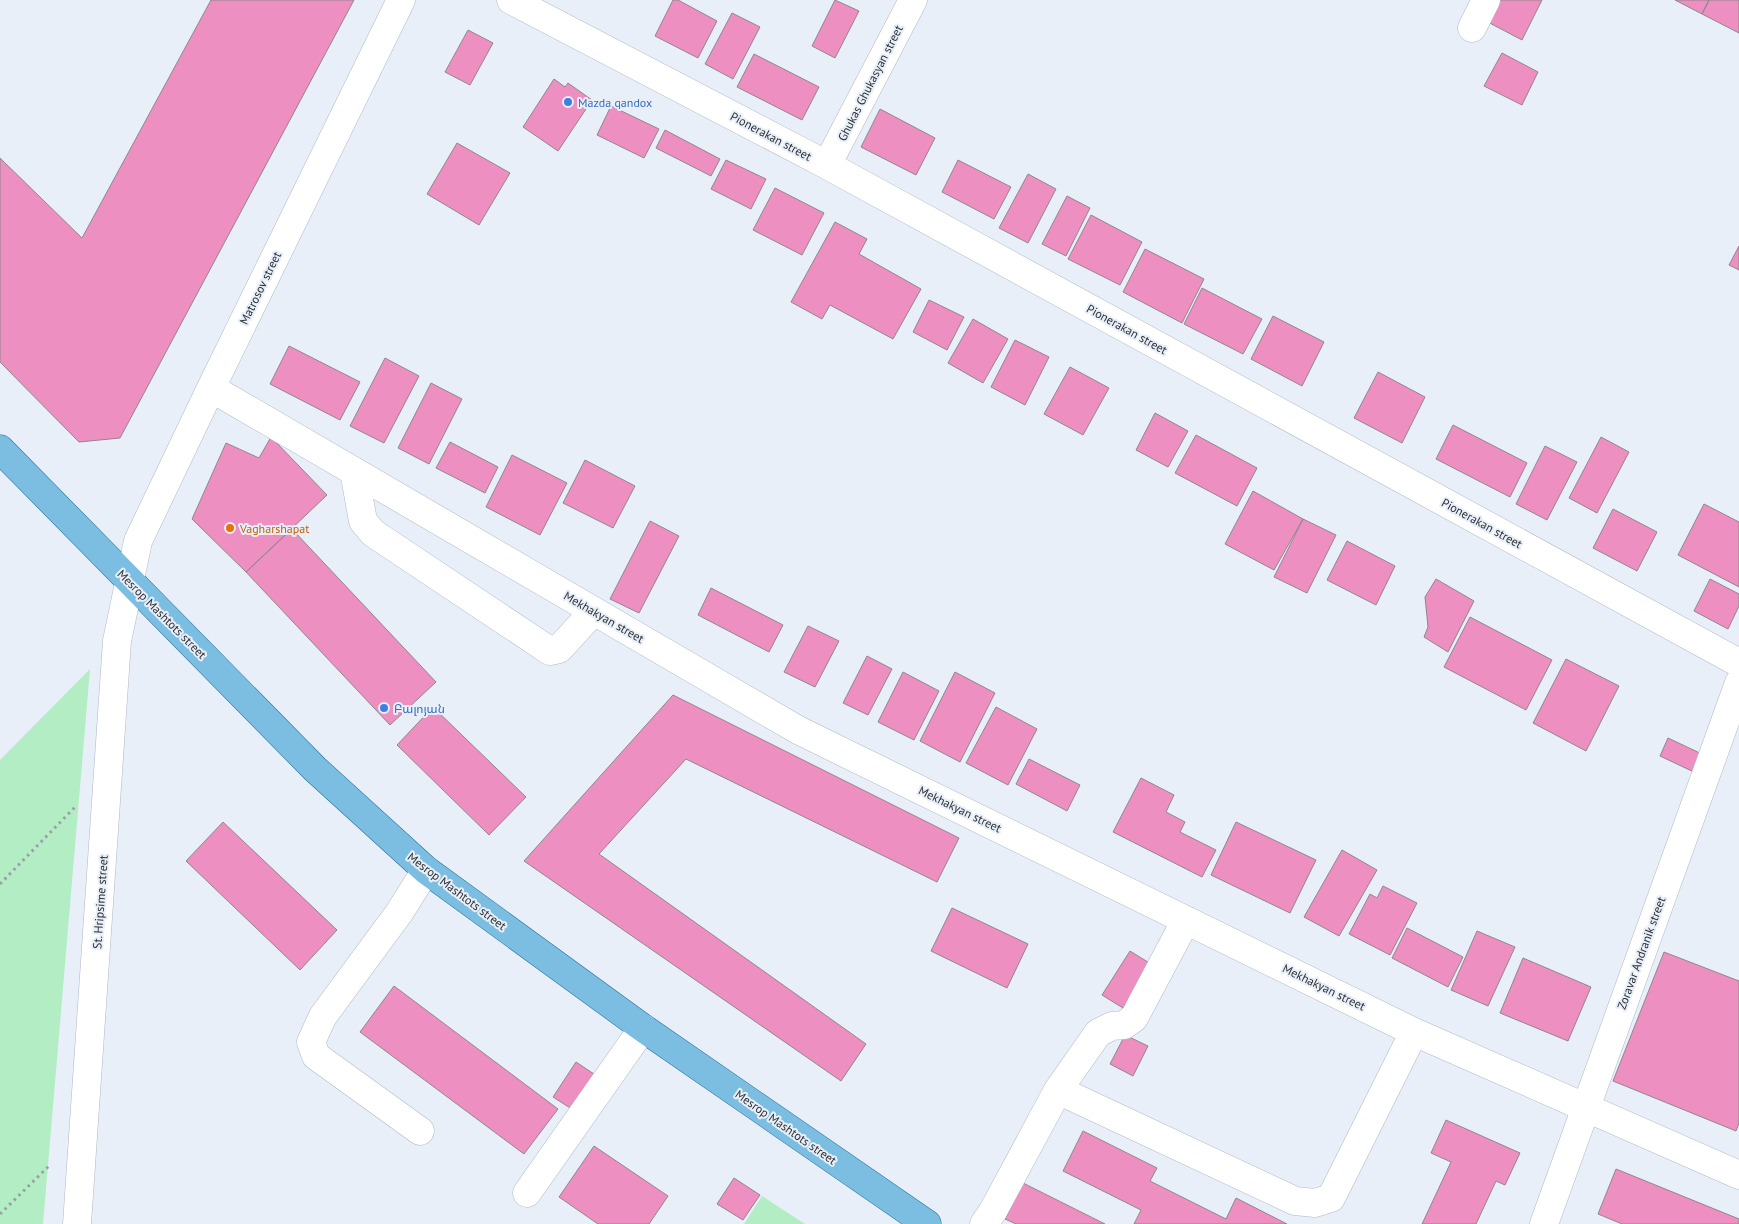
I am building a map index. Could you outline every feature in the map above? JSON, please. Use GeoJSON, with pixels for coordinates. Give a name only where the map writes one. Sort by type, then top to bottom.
{"type":"FeatureCollection","features":[{"type":"Feature","properties":{"kind":"main road","name":"Mesrop Mashtots street"},"geometry":{"type":"LineString","coordinates":[[0,449],[316,769],[426,870],[643,1028],[927,1224]]}},
{"type":"Feature","properties":{"kind":"street","name":"Matrosov street"},"geometry":{"type":"LineString","coordinates":[[130,581],[138,541],[401,0]]}},
{"type":"Feature","properties":{"kind":"street","name":"Pionerakan street"},"geometry":{"type":"LineString","coordinates":[[511,0],[827,165],[1739,663]]}},
{"type":"Feature","properties":{"kind":"street","name":"Ghukas Ghukasyan street"},"geometry":{"type":"LineString","coordinates":[[827,165],[913,0]]}},
{"type":"Feature","properties":{"kind":"street"},"geometry":{"type":"LineString","coordinates":[[1472,28],[1486,0]]}},
{"type":"Feature","properties":{"kind":"street","name":"Mekhakyan street"},"geometry":{"type":"LineString","coordinates":[[211,388],[798,730],[1414,1032],[1739,1174]]}},
{"type":"Feature","properties":{"kind":"street"},"geometry":{"type":"LineString","coordinates":[[354,472],[363,521],[373,533],[550,651],[559,649],[594,611]]}},
{"type":"Feature","properties":{"kind":"street","name":"St. Hripsime street"},"geometry":{"type":"LineString","coordinates":[[78,1224],[118,641],[130,581]]}},
{"type":"Feature","properties":{"kind":"street","name":"Zoravar Andranik street"},"geometry":{"type":"LineString","coordinates":[[1544,1224],[1739,683]]}},
{"type":"Feature","properties":{"kind":"street"},"geometry":{"type":"LineString","coordinates":[[420,1131],[316,1056],[311,1042],[323,1016],[399,913],[426,870]]}},
{"type":"Feature","properties":{"kind":"street"},"geometry":{"type":"LineString","coordinates":[[984,1224],[993,1211],[1058,1090],[1098,1033],[1112,1026],[1124,1024],[1134,1018],[1186,920]]}},
{"type":"Feature","properties":{"kind":"street"},"geometry":{"type":"LineString","coordinates":[[527,1193],[643,1028]]}},
{"type":"Feature","properties":{"kind":"street"},"geometry":{"type":"LineString","coordinates":[[1058,1090],[1295,1201],[1315,1203],[1331,1198],[1414,1032]]}},
{"type":"Feature","properties":{"kind":"path"},"geometry":{"type":"LineString","coordinates":[[0,884],[77,805]]}},
{"type":"Feature","properties":{"kind":"path"},"geometry":{"type":"LineString","coordinates":[[0,1214],[52,1163]]}},
{"type":"Feature","properties":{"kind":"green space"},"geometry":{"type":"Polygon","coordinates":[[[90,669],[43,1224],[0,1224],[0,760],[90,669]]]}},
{"type":"Feature","properties":{"kind":"green space"},"geometry":{"type":"Polygon","coordinates":[[[762,1196],[805,1224],[744,1224],[762,1196]]]}},
{"type":"Feature","properties":{"kind":"building"},"geometry":{"type":"Polygon","coordinates":[[[211,0],[354,0],[120,438],[79,442],[0,362],[0,158],[82,238],[211,0]]]}},
{"type":"Feature","properties":{"kind":"building"},"geometry":{"type":"Polygon","coordinates":[[[673,0],[678,0],[717,21],[698,58],[655,36],[673,0]]]}},
{"type":"Feature","properties":{"kind":"building"},"geometry":{"type":"Polygon","coordinates":[[[835,0],[859,11],[835,58],[812,46],[835,0]]]}},
{"type":"Feature","properties":{"kind":"building"},"geometry":{"type":"Polygon","coordinates":[[[1492,0],[1542,0],[1522,40],[1482,19],[1492,0]]]}},
{"type":"Feature","properties":{"kind":"building"},"geometry":{"type":"Polygon","coordinates":[[[1675,0],[1709,0],[1702,14],[1675,0]]]}},
{"type":"Feature","properties":{"kind":"building"},"geometry":{"type":"Polygon","coordinates":[[[1709,0],[1739,0],[1739,33],[1702,14],[1709,0]]]}},
{"type":"Feature","properties":{"kind":"building"},"geometry":{"type":"Polygon","coordinates":[[[732,13],[760,27],[733,79],[705,64],[732,13]]]}},
{"type":"Feature","properties":{"kind":"building"},"geometry":{"type":"Polygon","coordinates":[[[468,30],[493,43],[470,85],[445,72],[468,30]]]}},
{"type":"Feature","properties":{"kind":"building"},"geometry":{"type":"Polygon","coordinates":[[[1502,53],[1538,72],[1522,105],[1484,86],[1502,53]]]}},
{"type":"Feature","properties":{"kind":"building"},"geometry":{"type":"Polygon","coordinates":[[[754,54],[819,87],[802,120],[737,87],[754,54]]]}},
{"type":"Feature","properties":{"kind":"building"},"geometry":{"type":"Polygon","coordinates":[[[554,79],[565,87],[568,83],[592,100],[558,151],[523,127],[554,79]]]}},
{"type":"Feature","properties":{"kind":"building"},"geometry":{"type":"Polygon","coordinates":[[[611,106],[659,129],[644,158],[597,135],[611,106]]]}},
{"type":"Feature","properties":{"kind":"building"},"geometry":{"type":"Polygon","coordinates":[[[880,109],[935,138],[916,175],[861,147],[880,109]]]}},
{"type":"Feature","properties":{"kind":"building"},"geometry":{"type":"Polygon","coordinates":[[[665,130],[720,159],[711,176],[656,148],[665,130]]]}},
{"type":"Feature","properties":{"kind":"building"},"geometry":{"type":"Polygon","coordinates":[[[457,143],[510,173],[479,225],[427,194],[457,143]]]}},
{"type":"Feature","properties":{"kind":"building"},"geometry":{"type":"Polygon","coordinates":[[[726,160],[766,179],[751,209],[711,189],[726,160]]]}},
{"type":"Feature","properties":{"kind":"building"},"geometry":{"type":"Polygon","coordinates":[[[958,160],[1011,187],[994,219],[942,192],[958,160]]]}},
{"type":"Feature","properties":{"kind":"building"},"geometry":{"type":"Polygon","coordinates":[[[1028,174],[1056,189],[1028,243],[999,228],[1028,174]]]}},
{"type":"Feature","properties":{"kind":"building"},"geometry":{"type":"Polygon","coordinates":[[[775,188],[824,213],[802,255],[753,230],[775,188]]]}},
{"type":"Feature","properties":{"kind":"building"},"geometry":{"type":"Polygon","coordinates":[[[1067,196],[1090,208],[1066,256],[1042,244],[1067,196]]]}},
{"type":"Feature","properties":{"kind":"building"},"geometry":{"type":"Polygon","coordinates":[[[1091,215],[1142,242],[1120,285],[1068,259],[1091,215]]]}},
{"type":"Feature","properties":{"kind":"building"},"geometry":{"type":"Polygon","coordinates":[[[835,222],[867,239],[859,254],[921,289],[893,339],[830,305],[822,319],[791,302],[835,222]]]}},
{"type":"Feature","properties":{"kind":"building"},"geometry":{"type":"Polygon","coordinates":[[[1739,246],[1739,270],[1729,265],[1739,246]]]}},
{"type":"Feature","properties":{"kind":"building"},"geometry":{"type":"Polygon","coordinates":[[[1145,249],[1204,279],[1182,323],[1123,292],[1145,249]]]}},
{"type":"Feature","properties":{"kind":"building"},"geometry":{"type":"Polygon","coordinates":[[[1202,288],[1262,319],[1243,354],[1184,324],[1202,288]]]}},
{"type":"Feature","properties":{"kind":"building"},"geometry":{"type":"Polygon","coordinates":[[[929,300],[964,317],[947,350],[913,332],[929,300]]]}},
{"type":"Feature","properties":{"kind":"building"},"geometry":{"type":"Polygon","coordinates":[[[1273,316],[1324,342],[1302,386],[1251,359],[1273,316]]]}},
{"type":"Feature","properties":{"kind":"building"},"geometry":{"type":"Polygon","coordinates":[[[973,319],[1008,339],[983,383],[948,363],[973,319]]]}},
{"type":"Feature","properties":{"kind":"building"},"geometry":{"type":"Polygon","coordinates":[[[1015,340],[1049,357],[1025,405],[991,387],[1015,340]]]}},
{"type":"Feature","properties":{"kind":"building"},"geometry":{"type":"Polygon","coordinates":[[[289,346],[360,382],[340,420],[270,384],[289,346]]]}},
{"type":"Feature","properties":{"kind":"building"},"geometry":{"type":"Polygon","coordinates":[[[385,358],[419,376],[384,443],[350,426],[385,358]]]}},
{"type":"Feature","properties":{"kind":"building"},"geometry":{"type":"Polygon","coordinates":[[[1070,367],[1109,388],[1083,435],[1044,414],[1070,367]]]}},
{"type":"Feature","properties":{"kind":"building"},"geometry":{"type":"Polygon","coordinates":[[[1378,372],[1425,397],[1402,443],[1354,418],[1378,372]]]}},
{"type":"Feature","properties":{"kind":"building"},"geometry":{"type":"Polygon","coordinates":[[[431,383],[462,399],[429,464],[398,448],[431,383]]]}},
{"type":"Feature","properties":{"kind":"building"},"geometry":{"type":"Polygon","coordinates":[[[1155,413],[1188,431],[1168,467],[1136,450],[1155,413]]]}},
{"type":"Feature","properties":{"kind":"building"},"geometry":{"type":"Polygon","coordinates":[[[1453,425],[1527,463],[1510,497],[1436,459],[1453,425]]]}},
{"type":"Feature","properties":{"kind":"building"},"geometry":{"type":"Polygon","coordinates":[[[1196,435],[1257,468],[1237,506],[1175,473],[1196,435]]]}},
{"type":"Feature","properties":{"kind":"building"},"geometry":{"type":"Polygon","coordinates":[[[271,437],[327,495],[246,572],[192,519],[226,443],[259,458],[271,437]]]}},
{"type":"Feature","properties":{"kind":"building"},"geometry":{"type":"Polygon","coordinates":[[[1601,437],[1629,452],[1597,513],[1569,498],[1601,437]]]}},
{"type":"Feature","properties":{"kind":"building"},"geometry":{"type":"Polygon","coordinates":[[[450,442],[498,467],[485,493],[436,468],[450,442]]]}},
{"type":"Feature","properties":{"kind":"building"},"geometry":{"type":"Polygon","coordinates":[[[1545,446],[1577,462],[1547,520],[1516,504],[1545,446]]]}},
{"type":"Feature","properties":{"kind":"building"},"geometry":{"type":"Polygon","coordinates":[[[512,455],[567,483],[540,535],[486,507],[512,455]]]}},
{"type":"Feature","properties":{"kind":"building"},"geometry":{"type":"Polygon","coordinates":[[[585,460],[635,486],[613,528],[563,503],[585,460]]]}},
{"type":"Feature","properties":{"kind":"building"},"geometry":{"type":"Polygon","coordinates":[[[1253,491],[1303,519],[1274,570],[1225,544],[1253,491]]]}},
{"type":"Feature","properties":{"kind":"building"},"geometry":{"type":"Polygon","coordinates":[[[1704,504],[1739,522],[1739,587],[1678,555],[1704,504]]]}},
{"type":"Feature","properties":{"kind":"building"},"geometry":{"type":"Polygon","coordinates":[[[1613,509],[1657,532],[1637,571],[1593,548],[1613,509]]]}},
{"type":"Feature","properties":{"kind":"building"},"geometry":{"type":"Polygon","coordinates":[[[1303,519],[1336,535],[1307,593],[1274,577],[1303,519]]]}},
{"type":"Feature","properties":{"kind":"building"},"geometry":{"type":"Polygon","coordinates":[[[650,521],[679,536],[639,613],[610,599],[650,521]]]}},
{"type":"Feature","properties":{"kind":"building"},"geometry":{"type":"Polygon","coordinates":[[[292,529],[436,682],[390,725],[246,572],[292,529]]]}},
{"type":"Feature","properties":{"kind":"building"},"geometry":{"type":"Polygon","coordinates":[[[1347,541],[1395,566],[1376,605],[1327,580],[1347,541]]]}},
{"type":"Feature","properties":{"kind":"building"},"geometry":{"type":"Polygon","coordinates":[[[1436,579],[1474,601],[1448,652],[1424,637],[1428,627],[1425,597],[1436,579]]]}},
{"type":"Feature","properties":{"kind":"building"},"geometry":{"type":"Polygon","coordinates":[[[1710,579],[1739,594],[1739,606],[1728,629],[1694,611],[1710,579]]]}},
{"type":"Feature","properties":{"kind":"building"},"geometry":{"type":"Polygon","coordinates":[[[711,588],[783,625],[769,652],[698,615],[711,588]]]}},
{"type":"Feature","properties":{"kind":"building"},"geometry":{"type":"Polygon","coordinates":[[[1470,617],[1552,660],[1526,710],[1444,667],[1470,617]]]}},
{"type":"Feature","properties":{"kind":"building"},"geometry":{"type":"Polygon","coordinates":[[[808,626],[839,641],[815,687],[784,672],[808,626]]]}},
{"type":"Feature","properties":{"kind":"building"},"geometry":{"type":"Polygon","coordinates":[[[867,656],[892,669],[868,715],[843,703],[867,656]]]}},
{"type":"Feature","properties":{"kind":"building"},"geometry":{"type":"Polygon","coordinates":[[[1566,659],[1619,686],[1586,751],[1533,723],[1566,659]]]}},
{"type":"Feature","properties":{"kind":"building"},"geometry":{"type":"Polygon","coordinates":[[[903,672],[939,691],[914,740],[878,722],[903,672]]]}},
{"type":"Feature","properties":{"kind":"building"},"geometry":{"type":"Polygon","coordinates":[[[955,672],[995,693],[960,762],[920,741],[955,672]]]}},
{"type":"Feature","properties":{"kind":"building"},"geometry":{"type":"Polygon","coordinates":[[[673,695],[959,838],[937,882],[686,759],[599,854],[866,1044],[841,1081],[524,861],[673,695]]]}},
{"type":"Feature","properties":{"kind":"building"},"geometry":{"type":"Polygon","coordinates":[[[433,707],[526,797],[489,835],[397,745],[433,707]]]}},
{"type":"Feature","properties":{"kind":"building"},"geometry":{"type":"Polygon","coordinates":[[[996,707],[1037,729],[1008,785],[966,763],[996,707]]]}},
{"type":"Feature","properties":{"kind":"building"},"geometry":{"type":"Polygon","coordinates":[[[1668,738],[1704,755],[1696,773],[1660,756],[1668,738]]]}},
{"type":"Feature","properties":{"kind":"building"},"geometry":{"type":"Polygon","coordinates":[[[1029,759],[1080,785],[1067,811],[1016,784],[1029,759]]]}},
{"type":"Feature","properties":{"kind":"building"},"geometry":{"type":"Polygon","coordinates":[[[1141,778],[1174,795],[1166,812],[1185,822],[1180,832],[1216,850],[1202,877],[1113,832],[1141,778]]]}},
{"type":"Feature","properties":{"kind":"building"},"geometry":{"type":"Polygon","coordinates":[[[223,822],[337,930],[300,970],[186,861],[223,822]]]}},
{"type":"Feature","properties":{"kind":"building"},"geometry":{"type":"Polygon","coordinates":[[[1236,822],[1316,860],[1290,913],[1211,875],[1236,822]]]}},
{"type":"Feature","properties":{"kind":"building"},"geometry":{"type":"Polygon","coordinates":[[[1342,850],[1377,870],[1339,936],[1304,917],[1342,850]]]}},
{"type":"Feature","properties":{"kind":"building"},"geometry":{"type":"Polygon","coordinates":[[[1383,886],[1417,903],[1390,955],[1349,934],[1370,894],[1377,898],[1383,886]]]}},
{"type":"Feature","properties":{"kind":"building"},"geometry":{"type":"Polygon","coordinates":[[[952,908],[1028,944],[1007,988],[931,951],[952,908]]]}},
{"type":"Feature","properties":{"kind":"building"},"geometry":{"type":"Polygon","coordinates":[[[1407,928],[1463,957],[1448,987],[1392,958],[1407,928]]]}},
{"type":"Feature","properties":{"kind":"building"},"geometry":{"type":"Polygon","coordinates":[[[1477,931],[1515,947],[1488,1006],[1451,990],[1477,931]]]}},
{"type":"Feature","properties":{"kind":"building"},"geometry":{"type":"Polygon","coordinates":[[[1130,951],[1151,964],[1123,1008],[1102,995],[1130,951]]]}},
{"type":"Feature","properties":{"kind":"building"},"geometry":{"type":"Polygon","coordinates":[[[1664,952],[1739,981],[1739,1123],[1736,1131],[1613,1081],[1664,952]]]}},
{"type":"Feature","properties":{"kind":"building"},"geometry":{"type":"Polygon","coordinates":[[[1523,958],[1591,987],[1568,1041],[1500,1013],[1523,958]]]}},
{"type":"Feature","properties":{"kind":"building"},"geometry":{"type":"Polygon","coordinates":[[[394,986],[558,1109],[524,1154],[360,1032],[394,986]]]}},
{"type":"Feature","properties":{"kind":"building"},"geometry":{"type":"Polygon","coordinates":[[[1125,1035],[1148,1046],[1133,1076],[1110,1064],[1125,1035]]]}},
{"type":"Feature","properties":{"kind":"building"},"geometry":{"type":"Polygon","coordinates":[[[576,1062],[600,1078],[578,1113],[553,1097],[576,1062]]]}},
{"type":"Feature","properties":{"kind":"building"},"geometry":{"type":"Polygon","coordinates":[[[1446,1120],[1520,1153],[1505,1185],[1496,1181],[1476,1224],[1422,1224],[1451,1162],[1431,1153],[1446,1120]]]}},
{"type":"Feature","properties":{"kind":"building"},"geometry":{"type":"Polygon","coordinates":[[[1083,1131],[1157,1168],[1150,1181],[1226,1219],[1236,1198],[1287,1224],[1134,1224],[1141,1210],[1063,1171],[1083,1131]]]}},
{"type":"Feature","properties":{"kind":"building"},"geometry":{"type":"Polygon","coordinates":[[[594,1146],[668,1196],[649,1224],[598,1224],[559,1197],[594,1146]]]}},
{"type":"Feature","properties":{"kind":"building"},"geometry":{"type":"Polygon","coordinates":[[[1616,1169],[1739,1219],[1739,1224],[1622,1224],[1598,1214],[1616,1169]]]}},
{"type":"Feature","properties":{"kind":"building"},"geometry":{"type":"Polygon","coordinates":[[[734,1178],[760,1195],[743,1220],[717,1204],[734,1178]]]}},
{"type":"Feature","properties":{"kind":"building"},"geometry":{"type":"Polygon","coordinates":[[[1023,1183],[1105,1224],[1016,1224],[1005,1219],[1023,1183]]]}},
{"type":"Feature","properties":{"kind":"place","name":"Mazda qandox"},"geometry":{"type":"Point","coordinates":[568,102]}},
{"type":"Feature","properties":{"kind":"place","name":"Vagharshapat"},"geometry":{"type":"Point","coordinates":[230,528]}},
{"type":"Feature","properties":{"kind":"place","name":"Բալոյան"},"geometry":{"type":"Point","coordinates":[384,708]}}]}
